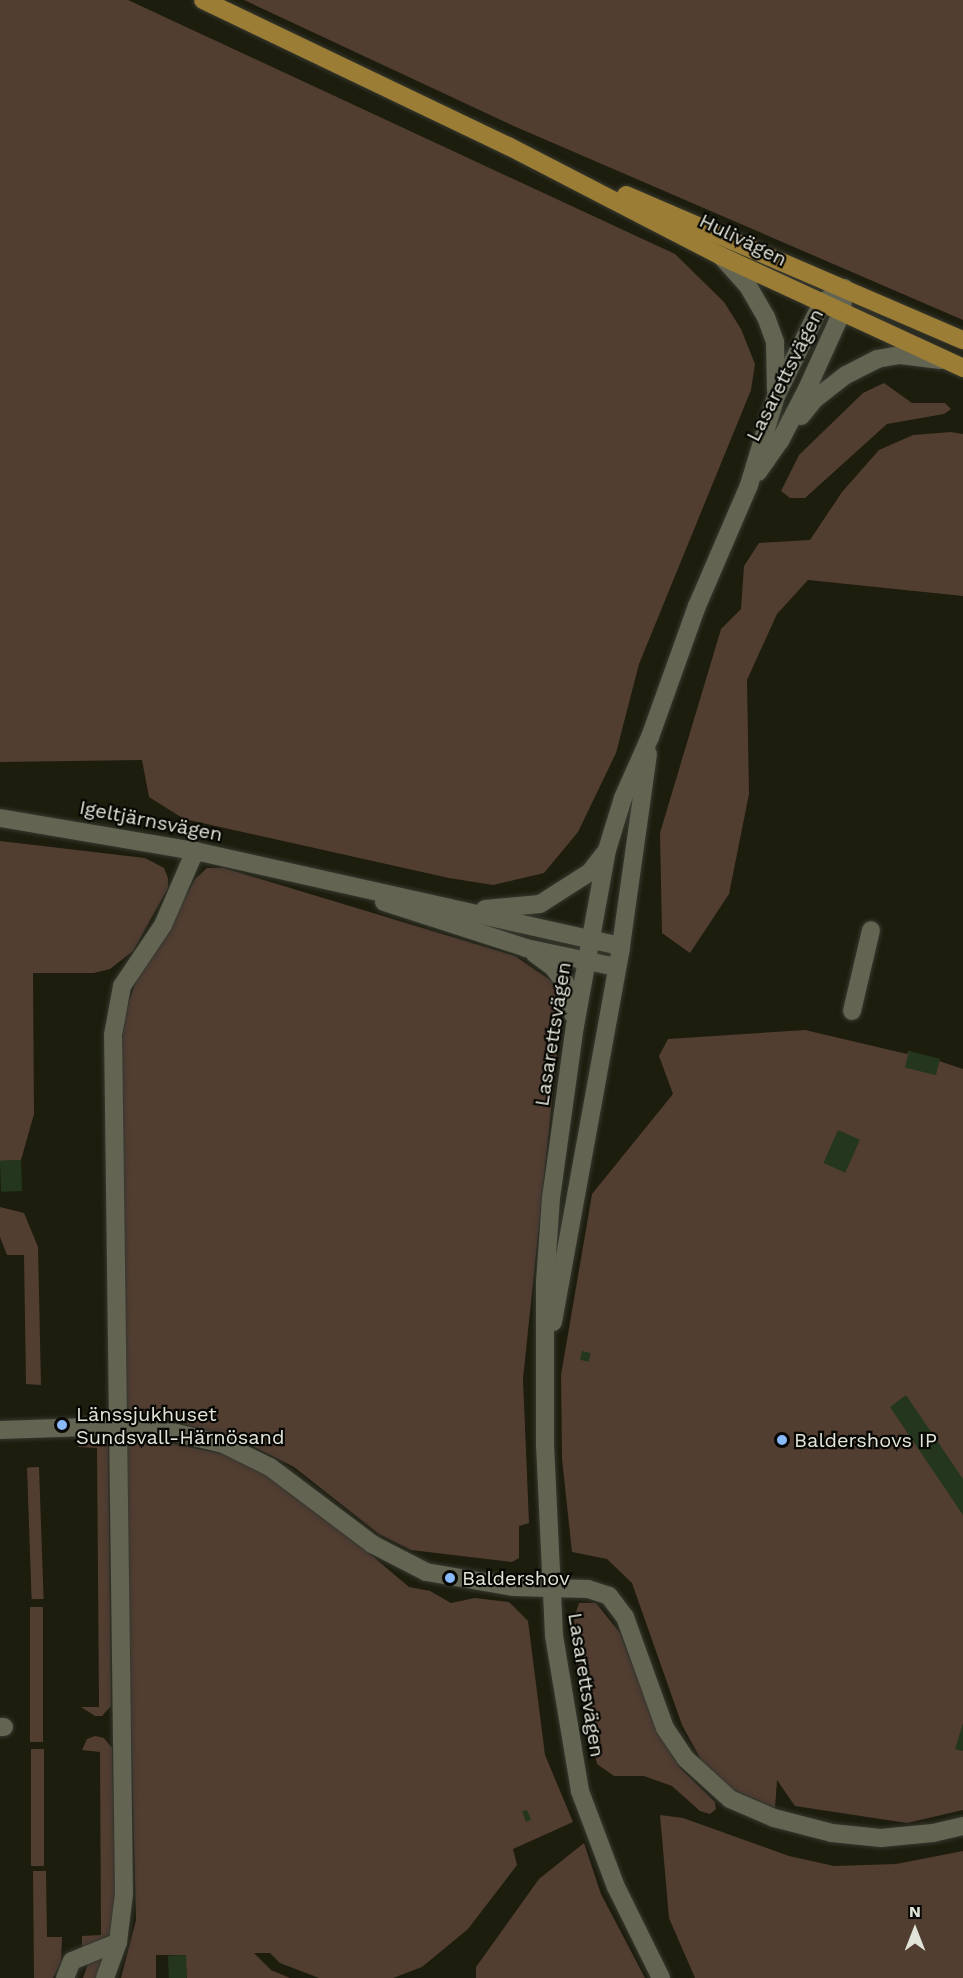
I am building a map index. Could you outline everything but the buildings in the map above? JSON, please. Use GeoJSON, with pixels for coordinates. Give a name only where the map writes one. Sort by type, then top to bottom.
{"type":"FeatureCollection","features":[{"type":"Feature","properties":{"kind":"main road","name":"Hulivägen"},"geometry":{"type":"LineString","coordinates":[[203,0],[508,146],[721,256],[956,365]]}},
{"type":"Feature","properties":{"kind":"main road","name":"Hulivägen"},"geometry":{"type":"LineString","coordinates":[[508,146],[963,340]]}},
{"type":"Feature","properties":{"kind":"street"},"geometry":{"type":"LineString","coordinates":[[721,256],[747,286],[766,317],[775,342],[776,396]]}},
{"type":"Feature","properties":{"kind":"street","name":"Lasarettsvägen"},"geometry":{"type":"LineString","coordinates":[[661,1978],[616,1887],[580,1791],[549,1585],[545,1282],[551,1198],[575,1026],[607,850],[623,798],[650,737],[697,606],[749,485],[776,396],[822,303],[844,288]]}},
{"type":"Feature","properties":{"kind":"street","name":"Lasarettsvägen"},"geometry":{"type":"LineString","coordinates":[[749,485],[780,441],[842,312],[844,288]]}},
{"type":"Feature","properties":{"kind":"street"},"geometry":{"type":"LineString","coordinates":[[780,441],[815,399],[846,375],[877,359],[900,355],[956,365]]}},
{"type":"Feature","properties":{"kind":"street","name":"Lasarettsvägen"},"geometry":{"type":"LineString","coordinates":[[547,1347],[562,1283],[588,1112],[621,946],[650,737]]}},
{"type":"Feature","properties":{"kind":"street","name":"Igeltjärnsvägen"},"geometry":{"type":"LineString","coordinates":[[0,818],[195,850],[621,946]]}},
{"type":"Feature","properties":{"kind":"street"},"geometry":{"type":"LineString","coordinates":[[105,1978],[118,1942],[124,1894],[113,1035],[122,986],[163,925],[195,850]]}},
{"type":"Feature","properties":{"kind":"street","name":"Igeltjärnsvägen"},"geometry":{"type":"LineString","coordinates":[[466,911],[540,904],[590,872],[607,850]]}},
{"type":"Feature","properties":{"kind":"street","name":"Igeltjärnsvägen"},"geometry":{"type":"LineString","coordinates":[[294,872],[526,948],[616,967]]}},
{"type":"Feature","properties":{"kind":"street"},"geometry":{"type":"LineString","coordinates":[[852,1011],[871,930]]}},
{"type":"Feature","properties":{"kind":"street","name":"Igeltjärnsvägen"},"geometry":{"type":"LineString","coordinates":[[526,948],[553,967],[565,983],[575,1026]]}},
{"type":"Feature","properties":{"kind":"street"},"geometry":{"type":"LineString","coordinates":[[0,1430],[119,1426],[168,1431],[246,1454],[299,1486],[381,1549],[426,1572],[513,1587],[549,1585],[588,1589],[609,1596],[625,1617],[665,1728],[686,1759],[730,1799],[774,1818],[832,1833],[881,1838],[933,1833],[963,1826]]}},
{"type":"Feature","properties":{"kind":"street"},"geometry":{"type":"LineString","coordinates":[[64,1978],[72,1961],[118,1942]]}},
{"type":"Feature","properties":{"kind":"shaded area"},"geometry":{"type":"Polygon","coordinates":[[[0,0],[128,0],[675,254],[724,302],[741,329],[755,364],[751,390],[639,664],[616,753],[578,832],[544,873],[493,885],[449,878],[184,819],[149,797],[142,760],[0,762],[0,0]]]}},
{"type":"Feature","properties":{"kind":"shaded area"},"geometry":{"type":"Polygon","coordinates":[[[244,0],[963,0],[963,320],[516,127],[244,0]]]}},
{"type":"Feature","properties":{"kind":"shaded area"},"geometry":{"type":"Polygon","coordinates":[[[884,383],[912,403],[945,403],[951,409],[944,414],[887,424],[805,498],[790,498],[781,491],[799,455],[863,393],[884,383]]]}},
{"type":"Feature","properties":{"kind":"shaded area"},"geometry":{"type":"Polygon","coordinates":[[[951,432],[963,434],[963,596],[808,580],[777,614],[747,680],[749,794],[729,894],[690,953],[662,933],[660,833],[721,629],[741,609],[744,566],[759,543],[810,540],[842,492],[879,450],[913,435],[951,432]]]}},
{"type":"Feature","properties":{"kind":"shaded area"},"geometry":{"type":"Polygon","coordinates":[[[0,841],[145,858],[164,868],[168,878],[168,888],[133,951],[110,969],[94,973],[33,973],[34,1114],[21,1160],[0,1161],[0,841]]]}},
{"type":"Feature","properties":{"kind":"shaded area"},"geometry":{"type":"Polygon","coordinates":[[[207,868],[224,868],[515,956],[553,982],[560,1000],[560,1023],[523,1379],[529,1523],[519,1526],[519,1558],[512,1562],[411,1550],[379,1534],[294,1467],[239,1439],[124,1408],[121,1050],[125,1014],[137,978],[159,947],[195,879],[207,868]]]}},
{"type":"Feature","properties":{"kind":"shaded area","name":"Baldershovs IP"},"geometry":{"type":"Polygon","coordinates":[[[805,1030],[907,1054],[909,1051],[963,1069],[963,1810],[907,1823],[795,1806],[777,1780],[775,1808],[734,1790],[704,1765],[682,1725],[632,1583],[607,1559],[572,1552],[562,1459],[561,1375],[592,1194],[673,1094],[659,1056],[668,1039],[805,1030]]]}},
{"type":"Feature","properties":{"kind":"shaded area"},"geometry":{"type":"Polygon","coordinates":[[[0,1207],[24,1213],[38,1247],[41,1385],[26,1384],[24,1255],[7,1255],[0,1237],[0,1207]]]}},
{"type":"Feature","properties":{"kind":"shaded area"},"geometry":{"type":"Polygon","coordinates":[[[144,1438],[222,1454],[250,1465],[311,1504],[409,1587],[430,1591],[451,1603],[475,1598],[509,1602],[528,1621],[545,1755],[573,1822],[513,1849],[517,1865],[468,1929],[422,1967],[393,1978],[319,1978],[280,1963],[270,1953],[254,1953],[271,1970],[290,1978],[187,1978],[185,1955],[156,1955],[156,1978],[121,1978],[136,1920],[124,1442],[144,1438]]]}},
{"type":"Feature","properties":{"kind":"shaded area"},"geometry":{"type":"Polygon","coordinates":[[[108,1442],[111,1706],[102,1716],[95,1716],[81,1707],[99,1707],[97,1448],[78,1447],[81,1443],[108,1442]]]}},
{"type":"Feature","properties":{"kind":"shaded area"},"geometry":{"type":"Polygon","coordinates":[[[27,1467],[39,1467],[44,1599],[32,1599],[27,1467]]]}},
{"type":"Feature","properties":{"kind":"shaded area"},"geometry":{"type":"Polygon","coordinates":[[[579,1603],[596,1603],[620,1633],[658,1733],[680,1768],[715,1802],[716,1809],[710,1814],[700,1811],[672,1786],[644,1776],[614,1776],[597,1764],[581,1690],[574,1618],[579,1603]]]}},
{"type":"Feature","properties":{"kind":"shaded area"},"geometry":{"type":"Polygon","coordinates":[[[30,1607],[43,1607],[43,1742],[30,1742],[30,1607]]]}},
{"type":"Feature","properties":{"kind":"shaded area"},"geometry":{"type":"Polygon","coordinates":[[[95,1736],[104,1738],[112,1748],[115,1896],[113,1933],[82,1948],[82,1936],[101,1935],[100,1752],[82,1750],[87,1739],[95,1736]]]}},
{"type":"Feature","properties":{"kind":"shaded area"},"geometry":{"type":"Polygon","coordinates":[[[31,1749],[44,1749],[44,1866],[31,1866],[31,1749]]]}},
{"type":"Feature","properties":{"kind":"shaded area"},"geometry":{"type":"Polygon","coordinates":[[[660,1815],[683,1818],[789,1856],[834,1866],[896,1864],[963,1851],[963,1978],[695,1978],[669,1918],[660,1815]]]}},
{"type":"Feature","properties":{"kind":"shaded area"},"geometry":{"type":"Polygon","coordinates":[[[584,1843],[601,1894],[645,1978],[476,1978],[476,1967],[539,1879],[584,1843]]]}},
{"type":"Feature","properties":{"kind":"shaded area"},"geometry":{"type":"Polygon","coordinates":[[[33,1871],[46,1871],[47,1937],[62,1937],[61,1962],[53,1978],[34,1978],[33,1871]]]}},
{"type":"Feature","properties":{"kind":"shaded area"},"geometry":{"type":"Polygon","coordinates":[[[107,1952],[96,1978],[83,1978],[89,1961],[107,1952]]]}},
{"type":"Feature","properties":{"kind":"place","name":"Länssjukhuset Sundsvall-Härnösand"},"geometry":{"type":"Point","coordinates":[62,1425]}},
{"type":"Feature","properties":{"kind":"place","name":"Baldershovs IP"},"geometry":{"type":"Point","coordinates":[782,1440]}},
{"type":"Feature","properties":{"kind":"place","name":"Baldershov"},"geometry":{"type":"Point","coordinates":[450,1578]}}]}
